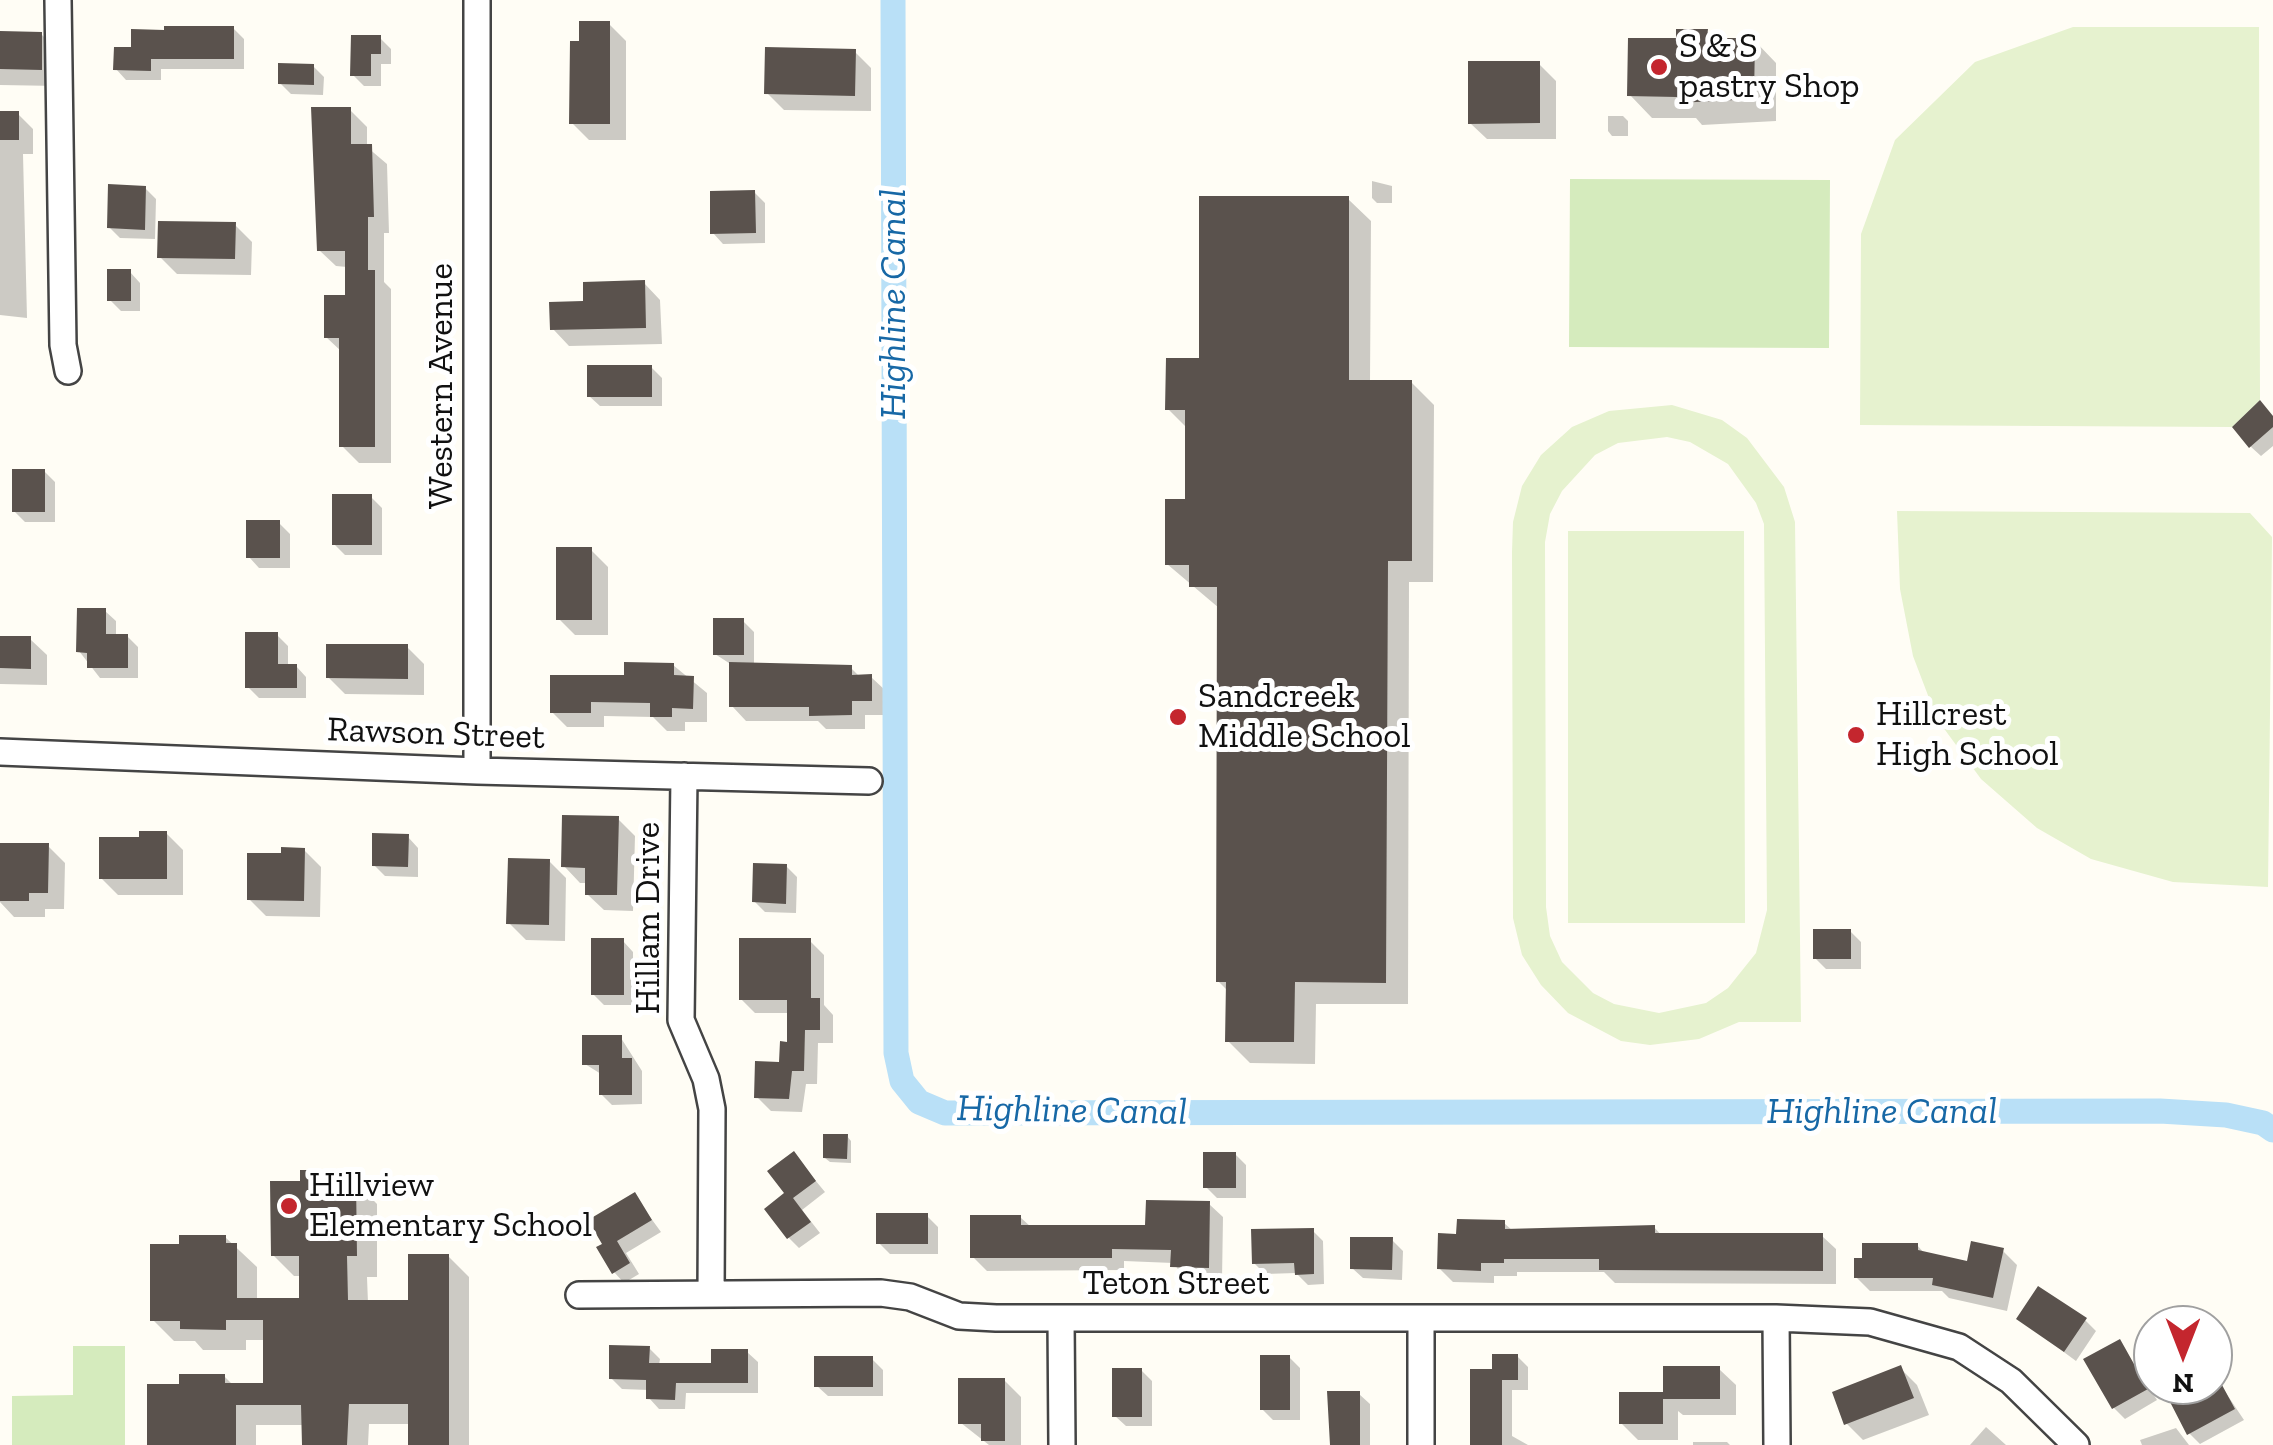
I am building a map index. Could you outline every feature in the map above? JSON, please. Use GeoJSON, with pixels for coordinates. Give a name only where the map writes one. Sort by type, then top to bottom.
{"type":"FeatureCollection","features":[{"type":"Feature","properties":{"kind":"street"},"geometry":{"type":"LineString","coordinates":[[58,0],[63,345],[68,370]]}},
{"type":"Feature","properties":{"kind":"street","name":"Western Avenue"},"geometry":{"type":"LineString","coordinates":[[476,0],[477,771]]}},
{"type":"Feature","properties":{"kind":"street","name":"Rawson Street"},"geometry":{"type":"LineString","coordinates":[[0,752],[477,771],[869,780]]}},
{"type":"Feature","properties":{"kind":"street","name":"Hillam Drive"},"geometry":{"type":"LineString","coordinates":[[684,776],[681,1020],[706,1079],[712,1109],[711,1294]]}},
{"type":"Feature","properties":{"kind":"street","name":"Teton Street"},"geometry":{"type":"LineString","coordinates":[[579,1295],[881,1294],[910,1296],[959,1316],[1061,1319],[1776,1318],[1870,1322],[1960,1347],[2011,1381],[2076,1445]]}},
{"type":"Feature","properties":{"kind":"street"},"geometry":{"type":"LineString","coordinates":[[1776,1318],[1778,1445]]}},
{"type":"Feature","properties":{"kind":"street"},"geometry":{"type":"LineString","coordinates":[[1061,1319],[1062,1445]]}},
{"type":"Feature","properties":{"kind":"street"},"geometry":{"type":"LineString","coordinates":[[1421,1319],[1421,1445]]}},
{"type":"Feature","properties":{"kind":"green space"},"geometry":{"type":"Polygon","coordinates":[[[2073,27],[2259,27],[2260,400],[2232,427],[1860,425],[1861,234],[1895,140],[1975,62],[2073,27]]]}},
{"type":"Feature","properties":{"kind":"green space"},"geometry":{"type":"Polygon","coordinates":[[[1570,179],[1830,180],[1829,348],[1569,347],[1570,179]]]}},
{"type":"Feature","properties":{"kind":"green space"},"geometry":{"type":"Polygon","coordinates":[[[1672,405],[1722,420],[1747,438],[1784,487],[1795,522],[1801,1022],[1739,1022],[1699,1039],[1650,1045],[1621,1041],[1568,1013],[1541,985],[1522,955],[1513,918],[1513,522],[1522,486],[1541,455],[1572,427],[1609,411],[1672,405]],[[1667,437],[1618,443],[1595,455],[1562,491],[1550,514],[1545,542],[1546,907],[1550,936],[1562,962],[1593,993],[1614,1004],[1659,1013],[1706,1003],[1728,988],[1756,953],[1767,910],[1764,524],[1756,503],[1728,464],[1690,442],[1667,437]]]}},
{"type":"Feature","properties":{"kind":"green space"},"geometry":{"type":"Polygon","coordinates":[[[1897,511],[2250,513],[2272,537],[2268,887],[2173,882],[2091,859],[2037,828],[1981,779],[1937,719],[1913,656],[1900,589],[1897,511]]]}},
{"type":"Feature","properties":{"kind":"green space"},"geometry":{"type":"Polygon","coordinates":[[[1568,531],[1744,531],[1745,923],[1568,923],[1568,531]]]}},
{"type":"Feature","properties":{"kind":"green space"},"geometry":{"type":"Polygon","coordinates":[[[73,1346],[125,1346],[125,1445],[12,1445],[12,1396],[73,1395],[73,1346]]]}},
{"type":"Feature","properties":{"kind":"building"},"geometry":{"type":"Polygon","coordinates":[[[579,21],[610,21],[610,124],[569,124],[570,41],[579,41],[579,21]]]}},
{"type":"Feature","properties":{"kind":"building"},"geometry":{"type":"Polygon","coordinates":[[[164,26],[234,26],[234,59],[151,59],[151,71],[113,70],[114,47],[131,47],[131,29],[164,30],[164,26]]]}},
{"type":"Feature","properties":{"kind":"building"},"geometry":{"type":"Polygon","coordinates":[[[1676,29],[1708,29],[1707,38],[1755,38],[1754,99],[1677,103],[1677,97],[1627,96],[1628,38],[1676,38],[1676,29]]]}},
{"type":"Feature","properties":{"kind":"building"},"geometry":{"type":"Polygon","coordinates":[[[0,31],[42,32],[42,70],[0,69],[0,31]]]}},
{"type":"Feature","properties":{"kind":"building"},"geometry":{"type":"Polygon","coordinates":[[[351,35],[381,35],[381,54],[371,54],[371,76],[350,76],[351,35]]]}},
{"type":"Feature","properties":{"kind":"building"},"geometry":{"type":"Polygon","coordinates":[[[765,47],[856,49],[855,96],[764,94],[765,47]]]}},
{"type":"Feature","properties":{"kind":"building"},"geometry":{"type":"Polygon","coordinates":[[[1468,61],[1540,61],[1540,123],[1468,124],[1468,61]]]}},
{"type":"Feature","properties":{"kind":"building"},"geometry":{"type":"Polygon","coordinates":[[[278,63],[314,64],[314,85],[278,84],[278,63]]]}},
{"type":"Feature","properties":{"kind":"building"},"geometry":{"type":"Polygon","coordinates":[[[311,107],[351,107],[351,144],[372,144],[374,217],[368,217],[368,270],[375,270],[375,447],[339,447],[339,338],[324,338],[324,295],[345,295],[345,251],[317,251],[311,107]]]}},
{"type":"Feature","properties":{"kind":"building"},"geometry":{"type":"Polygon","coordinates":[[[0,111],[19,111],[19,140],[0,140],[0,111]]]}},
{"type":"Feature","properties":{"kind":"building"},"geometry":{"type":"Polygon","coordinates":[[[108,184],[146,186],[145,230],[107,228],[108,184]]]}},
{"type":"Feature","properties":{"kind":"building"},"geometry":{"type":"Polygon","coordinates":[[[755,190],[756,233],[710,234],[710,191],[755,190]]]}},
{"type":"Feature","properties":{"kind":"building"},"geometry":{"type":"Polygon","coordinates":[[[1199,196],[1349,196],[1349,380],[1412,380],[1412,561],[1388,561],[1386,983],[1295,982],[1294,1042],[1225,1042],[1226,982],[1216,982],[1217,587],[1189,587],[1189,565],[1165,565],[1165,499],[1185,499],[1185,410],[1165,410],[1166,358],[1199,358],[1199,196]]]}},
{"type":"Feature","properties":{"kind":"building"},"geometry":{"type":"Polygon","coordinates":[[[158,221],[236,222],[235,259],[157,258],[158,221]]]}},
{"type":"Feature","properties":{"kind":"building"},"geometry":{"type":"Polygon","coordinates":[[[107,269],[131,269],[131,301],[107,301],[107,269]]]}},
{"type":"Feature","properties":{"kind":"building"},"geometry":{"type":"Polygon","coordinates":[[[645,280],[646,328],[550,330],[549,302],[583,301],[583,282],[645,280]]]}},
{"type":"Feature","properties":{"kind":"building"},"geometry":{"type":"Polygon","coordinates":[[[587,365],[652,365],[652,397],[587,397],[587,365]]]}},
{"type":"Feature","properties":{"kind":"building"},"geometry":{"type":"Polygon","coordinates":[[[2260,400],[2273,416],[2273,427],[2249,448],[2232,427],[2260,400]]]}},
{"type":"Feature","properties":{"kind":"building"},"geometry":{"type":"Polygon","coordinates":[[[12,469],[45,469],[45,512],[12,512],[12,469]]]}},
{"type":"Feature","properties":{"kind":"building"},"geometry":{"type":"Polygon","coordinates":[[[332,494],[372,494],[372,545],[332,545],[332,494]]]}},
{"type":"Feature","properties":{"kind":"building"},"geometry":{"type":"Polygon","coordinates":[[[246,520],[280,520],[280,558],[246,558],[246,520]]]}},
{"type":"Feature","properties":{"kind":"building"},"geometry":{"type":"Polygon","coordinates":[[[556,547],[592,547],[592,620],[556,620],[556,547]]]}},
{"type":"Feature","properties":{"kind":"building"},"geometry":{"type":"Polygon","coordinates":[[[77,608],[106,608],[106,634],[128,634],[128,668],[87,668],[87,653],[76,652],[77,608]]]}},
{"type":"Feature","properties":{"kind":"building"},"geometry":{"type":"Polygon","coordinates":[[[713,618],[744,618],[744,655],[713,655],[713,618]]]}},
{"type":"Feature","properties":{"kind":"building"},"geometry":{"type":"Polygon","coordinates":[[[245,632],[278,632],[278,664],[297,664],[297,688],[245,688],[245,632]]]}},
{"type":"Feature","properties":{"kind":"building"},"geometry":{"type":"Polygon","coordinates":[[[0,636],[31,636],[31,669],[0,668],[0,636]]]}},
{"type":"Feature","properties":{"kind":"building"},"geometry":{"type":"Polygon","coordinates":[[[326,644],[408,644],[408,679],[326,678],[326,644]]]}},
{"type":"Feature","properties":{"kind":"building"},"geometry":{"type":"Polygon","coordinates":[[[624,662],[674,663],[674,675],[694,676],[693,709],[672,708],[672,717],[650,717],[650,703],[591,702],[591,713],[550,713],[550,675],[624,675],[624,662]]]}},
{"type":"Feature","properties":{"kind":"building"},"geometry":{"type":"Polygon","coordinates":[[[729,662],[852,665],[852,675],[872,674],[872,701],[852,701],[852,715],[809,716],[809,707],[729,707],[729,662]]]}},
{"type":"Feature","properties":{"kind":"building"},"geometry":{"type":"Polygon","coordinates":[[[562,815],[619,816],[617,895],[585,895],[585,868],[561,867],[562,815]]]}},
{"type":"Feature","properties":{"kind":"building"},"geometry":{"type":"Polygon","coordinates":[[[139,831],[167,831],[167,879],[99,879],[99,837],[139,837],[139,831]]]}},
{"type":"Feature","properties":{"kind":"building"},"geometry":{"type":"Polygon","coordinates":[[[372,833],[409,834],[408,867],[372,866],[372,833]]]}},
{"type":"Feature","properties":{"kind":"building"},"geometry":{"type":"Polygon","coordinates":[[[0,843],[49,843],[48,893],[29,893],[29,901],[0,901],[0,843]]]}},
{"type":"Feature","properties":{"kind":"building"},"geometry":{"type":"Polygon","coordinates":[[[281,847],[305,848],[304,901],[247,900],[247,853],[281,853],[281,847]]]}},
{"type":"Feature","properties":{"kind":"building"},"geometry":{"type":"Polygon","coordinates":[[[508,858],[550,859],[549,925],[506,924],[508,858]]]}},
{"type":"Feature","properties":{"kind":"building"},"geometry":{"type":"Polygon","coordinates":[[[753,863],[787,864],[786,904],[752,902],[753,863]]]}},
{"type":"Feature","properties":{"kind":"building"},"geometry":{"type":"Polygon","coordinates":[[[1813,929],[1851,929],[1851,959],[1813,959],[1813,929]]]}},
{"type":"Feature","properties":{"kind":"building"},"geometry":{"type":"Polygon","coordinates":[[[591,938],[624,938],[624,995],[591,995],[591,938]]]}},
{"type":"Feature","properties":{"kind":"building"},"geometry":{"type":"Polygon","coordinates":[[[739,938],[811,938],[811,998],[820,998],[820,1030],[805,1030],[804,1071],[792,1071],[789,1099],[754,1098],[755,1061],[779,1062],[780,1041],[787,1042],[787,1000],[739,1000],[739,938]]]}},
{"type":"Feature","properties":{"kind":"building"},"geometry":{"type":"Polygon","coordinates":[[[582,1035],[622,1035],[622,1058],[632,1058],[632,1095],[599,1095],[599,1065],[582,1065],[582,1035]]]}},
{"type":"Feature","properties":{"kind":"building"},"geometry":{"type":"Polygon","coordinates":[[[823,1134],[848,1134],[847,1159],[823,1158],[823,1134]]]}},
{"type":"Feature","properties":{"kind":"building"},"geometry":{"type":"Polygon","coordinates":[[[794,1151],[816,1181],[793,1198],[811,1222],[787,1239],[764,1209],[784,1193],[767,1171],[794,1151]]]}},
{"type":"Feature","properties":{"kind":"building"},"geometry":{"type":"Polygon","coordinates":[[[1203,1152],[1236,1152],[1236,1188],[1203,1188],[1203,1152]]]}},
{"type":"Feature","properties":{"kind":"building"},"geometry":{"type":"Polygon","coordinates":[[[300,1170],[347,1170],[347,1180],[356,1180],[357,1256],[347,1256],[348,1300],[408,1300],[408,1254],[449,1254],[449,1445],[408,1445],[408,1404],[349,1404],[347,1445],[302,1445],[301,1405],[236,1405],[236,1445],[147,1445],[147,1384],[179,1384],[179,1374],[225,1374],[225,1383],[263,1383],[263,1320],[226,1320],[226,1330],[180,1329],[180,1321],[150,1321],[150,1244],[179,1244],[179,1235],[226,1235],[226,1243],[237,1243],[237,1298],[299,1298],[299,1256],[271,1256],[270,1181],[300,1181],[300,1170]]]}},
{"type":"Feature","properties":{"kind":"building"},"geometry":{"type":"Polygon","coordinates":[[[635,1192],[652,1220],[617,1241],[630,1263],[612,1274],[596,1247],[602,1244],[588,1220],[635,1192]]]}},
{"type":"Feature","properties":{"kind":"building"},"geometry":{"type":"Polygon","coordinates":[[[1146,1200],[1210,1201],[1209,1268],[1170,1267],[1171,1250],[1112,1249],[1112,1258],[970,1258],[970,1215],[1021,1215],[1021,1225],[1145,1225],[1146,1200]]]}},
{"type":"Feature","properties":{"kind":"building"},"geometry":{"type":"Polygon","coordinates":[[[876,1213],[928,1213],[928,1244],[876,1244],[876,1213]]]}},
{"type":"Feature","properties":{"kind":"building"},"geometry":{"type":"Polygon","coordinates":[[[1457,1219],[1505,1220],[1505,1229],[1655,1225],[1655,1233],[1823,1233],[1823,1271],[1599,1270],[1599,1259],[1504,1259],[1504,1263],[1481,1263],[1481,1271],[1437,1269],[1438,1233],[1456,1234],[1457,1219]]]}},
{"type":"Feature","properties":{"kind":"building"},"geometry":{"type":"Polygon","coordinates":[[[1314,1228],[1314,1274],[1295,1275],[1294,1263],[1252,1264],[1251,1229],[1314,1228]]]}},
{"type":"Feature","properties":{"kind":"building"},"geometry":{"type":"Polygon","coordinates":[[[1350,1237],[1393,1237],[1392,1270],[1350,1269],[1350,1237]]]}},
{"type":"Feature","properties":{"kind":"building"},"geometry":{"type":"Polygon","coordinates":[[[1971,1241],[2004,1248],[1993,1298],[1932,1285],[1933,1278],[1854,1278],[1854,1258],[1862,1258],[1862,1243],[1918,1243],[1918,1250],[1967,1261],[1971,1241]]]}},
{"type":"Feature","properties":{"kind":"building"},"geometry":{"type":"Polygon","coordinates":[[[2038,1286],[2087,1318],[2064,1352],[2016,1319],[2038,1286]]]}},
{"type":"Feature","properties":{"kind":"building"},"geometry":{"type":"Polygon","coordinates":[[[2120,1339],[2133,1362],[2133,1397],[2112,1409],[2083,1359],[2120,1339]]]}},
{"type":"Feature","properties":{"kind":"building"},"geometry":{"type":"Polygon","coordinates":[[[609,1345],[650,1346],[649,1363],[711,1363],[711,1349],[748,1349],[748,1383],[676,1383],[675,1400],[646,1399],[646,1380],[609,1379],[609,1345]]]}},
{"type":"Feature","properties":{"kind":"building"},"geometry":{"type":"Polygon","coordinates":[[[1492,1354],[1518,1354],[1518,1380],[1502,1380],[1502,1445],[1470,1445],[1470,1369],[1492,1369],[1492,1354]]]}},
{"type":"Feature","properties":{"kind":"building"},"geometry":{"type":"Polygon","coordinates":[[[1260,1355],[1290,1355],[1290,1410],[1260,1410],[1260,1355]]]}},
{"type":"Feature","properties":{"kind":"building"},"geometry":{"type":"Polygon","coordinates":[[[814,1356],[873,1356],[873,1387],[814,1387],[814,1356]]]}},
{"type":"Feature","properties":{"kind":"building"},"geometry":{"type":"Polygon","coordinates":[[[1901,1365],[1914,1398],[1844,1425],[1832,1392],[1901,1365]]]}},
{"type":"Feature","properties":{"kind":"building"},"geometry":{"type":"Polygon","coordinates":[[[1663,1366],[1720,1366],[1720,1399],[1663,1399],[1663,1366]]]}},
{"type":"Feature","properties":{"kind":"building"},"geometry":{"type":"Polygon","coordinates":[[[1112,1368],[1142,1368],[1142,1417],[1112,1417],[1112,1368]]]}},
{"type":"Feature","properties":{"kind":"building"},"geometry":{"type":"Polygon","coordinates":[[[958,1378],[1005,1378],[1005,1441],[981,1441],[981,1424],[958,1424],[958,1378]]]}},
{"type":"Feature","properties":{"kind":"building"},"geometry":{"type":"Polygon","coordinates":[[[1327,1391],[1360,1391],[1360,1445],[1330,1445],[1327,1391]]]}},
{"type":"Feature","properties":{"kind":"building"},"geometry":{"type":"Polygon","coordinates":[[[1619,1392],[1663,1392],[1663,1424],[1619,1424],[1619,1392]]]}},
{"type":"Feature","properties":{"kind":"building"},"geometry":{"type":"Polygon","coordinates":[[[2172,1405],[2233,1405],[2235,1409],[2187,1435],[2172,1405]]]}},
{"type":"Feature","properties":{"kind":"waterway","name":"Highline Canal"},"geometry":{"type":"LineString","coordinates":[[893,0],[896,1053],[902,1081],[919,1102],[945,1113],[2160,1111],[2226,1115],[2263,1123],[2273,1130]]}},
{"type":"Feature","properties":{"kind":"place","name":"S & S pastry Shop"},"geometry":{"type":"Point","coordinates":[1659,67]}},
{"type":"Feature","properties":{"kind":"place","name":"Sandcreek Middle School"},"geometry":{"type":"Point","coordinates":[1178,717]}},
{"type":"Feature","properties":{"kind":"place","name":"Hillcrest High School"},"geometry":{"type":"Point","coordinates":[1856,735]}},
{"type":"Feature","properties":{"kind":"place","name":"Hillview Elementary School"},"geometry":{"type":"Point","coordinates":[289,1206]}}]}
